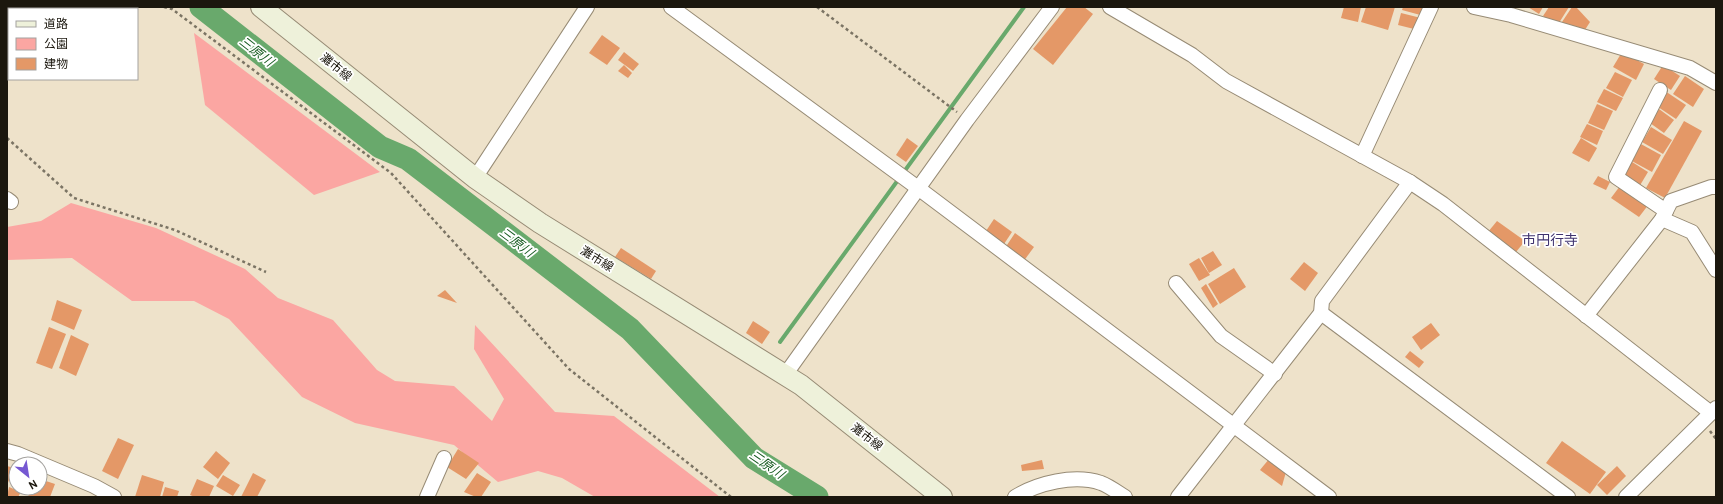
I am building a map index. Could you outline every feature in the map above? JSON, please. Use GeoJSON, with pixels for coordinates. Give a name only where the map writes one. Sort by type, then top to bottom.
{"type":"FeatureCollection","features":[{"type":"Feature","properties":{"kind":"main road","name":"灘市線"},"geometry":{"type":"LineString","coordinates":[[261,7],[475,178],[547,227],[801,385],[942,497]]}},
{"type":"Feature","properties":{"kind":"street"},"geometry":{"type":"LineString","coordinates":[[475,178],[587,7]]}},
{"type":"Feature","properties":{"kind":"street"},"geometry":{"type":"LineString","coordinates":[[671,7],[918,188],[1329,497]]}},
{"type":"Feature","properties":{"kind":"street"},"geometry":{"type":"LineString","coordinates":[[785,375],[967,120],[1052,7]]}},
{"type":"Feature","properties":{"kind":"street"},"geometry":{"type":"LineString","coordinates":[[1110,7],[1192,55],[1226,81],[1410,182],[1443,204],[1586,316],[1713,410],[1626,497]]}},
{"type":"Feature","properties":{"kind":"street"},"geometry":{"type":"LineString","coordinates":[[1362,156],[1431,7]]}},
{"type":"Feature","properties":{"kind":"street"},"geometry":{"type":"LineString","coordinates":[[1474,7],[1511,15],[1690,68],[1716,83]]}},
{"type":"Feature","properties":{"kind":"street"},"geometry":{"type":"LineString","coordinates":[[1660,90],[1616,177],[1664,215],[1692,232],[1716,270]]}},
{"type":"Feature","properties":{"kind":"street"},"geometry":{"type":"LineString","coordinates":[[1178,497],[1321,313],[1322,300],[1410,182]]}},
{"type":"Feature","properties":{"kind":"street"},"geometry":{"type":"LineString","coordinates":[[1586,316],[1664,215],[1671,201],[1711,187],[1716,187]]}},
{"type":"Feature","properties":{"kind":"street"},"geometry":{"type":"LineString","coordinates":[[1176,283],[1221,336],[1275,374]]}},
{"type":"Feature","properties":{"kind":"street"},"geometry":{"type":"LineString","coordinates":[[1321,313],[1568,497]]}},
{"type":"Feature","properties":{"kind":"street"},"geometry":{"type":"LineString","coordinates":[[7,451],[18,454],[94,486],[114,497]]}},
{"type":"Feature","properties":{"kind":"street"},"geometry":{"type":"LineString","coordinates":[[427,497],[444,458]]}},
{"type":"Feature","properties":{"kind":"street"},"geometry":{"type":"LineString","coordinates":[[1015,497],[1026,490],[1068,478],[1100,483],[1125,497]]}},
{"type":"Feature","properties":{"kind":"path"},"geometry":{"type":"LineString","coordinates":[[164,7],[172,9],[391,174],[569,369],[731,497]]}},
{"type":"Feature","properties":{"kind":"path"},"geometry":{"type":"LineString","coordinates":[[817,7],[967,120]]}},
{"type":"Feature","properties":{"kind":"path"},"geometry":{"type":"LineString","coordinates":[[7,138],[74,198],[175,230],[266,272]]}},
{"type":"Feature","properties":{"kind":"green space"},"geometry":{"type":"Polygon","coordinates":[[[194,33],[380,172],[314,195],[205,105],[194,33]]]}},
{"type":"Feature","properties":{"kind":"green space"},"geometry":{"type":"Polygon","coordinates":[[[71,203],[156,228],[245,269],[278,298],[333,320],[377,370],[395,381],[454,386],[492,421],[504,399],[474,349],[475,325],[555,412],[614,416],[720,497],[595,497],[562,478],[538,471],[498,482],[454,445],[355,423],[302,397],[229,319],[194,301],[132,301],[72,258],[7,260],[7,227],[41,221],[71,203]]]}},
{"type":"Feature","properties":{"kind":"building"},"geometry":{"type":"Polygon","coordinates":[[[1067,7],[1084,7],[1093,14],[1053,65],[1033,49],[1067,7]]]}},
{"type":"Feature","properties":{"kind":"building"},"geometry":{"type":"Polygon","coordinates":[[[1344,7],[1361,7],[1358,22],[1341,18],[1344,7]]]}},
{"type":"Feature","properties":{"kind":"building"},"geometry":{"type":"Polygon","coordinates":[[[1366,7],[1395,7],[1388,30],[1361,22],[1366,7]]]}},
{"type":"Feature","properties":{"kind":"building"},"geometry":{"type":"Polygon","coordinates":[[[1403,7],[1427,7],[1424,16],[1402,10],[1403,7]]]}},
{"type":"Feature","properties":{"kind":"building"},"geometry":{"type":"Polygon","coordinates":[[[1528,7],[1543,7],[1539,14],[1528,7]]]}},
{"type":"Feature","properties":{"kind":"building"},"geometry":{"type":"Polygon","coordinates":[[[1549,7],[1569,7],[1557,26],[1543,16],[1549,7]]]}},
{"type":"Feature","properties":{"kind":"building"},"geometry":{"type":"Polygon","coordinates":[[[1572,7],[1576,7],[1590,22],[1583,33],[1560,25],[1572,7]]]}},
{"type":"Feature","properties":{"kind":"building"},"geometry":{"type":"Polygon","coordinates":[[[1401,13],[1421,18],[1418,30],[1398,25],[1401,13]]]}},
{"type":"Feature","properties":{"kind":"building"},"geometry":{"type":"Polygon","coordinates":[[[602,35],[620,48],[607,65],[589,53],[602,35]]]}},
{"type":"Feature","properties":{"kind":"building"},"geometry":{"type":"Polygon","coordinates":[[[624,52],[639,64],[633,71],[618,60],[624,52]]]}},
{"type":"Feature","properties":{"kind":"building"},"geometry":{"type":"Polygon","coordinates":[[[1622,52],[1644,64],[1636,80],[1613,67],[1622,52]]]}},
{"type":"Feature","properties":{"kind":"building"},"geometry":{"type":"Polygon","coordinates":[[[624,65],[632,73],[628,78],[618,71],[624,65]]]}},
{"type":"Feature","properties":{"kind":"building"},"geometry":{"type":"Polygon","coordinates":[[[1663,65],[1680,76],[1671,90],[1654,79],[1663,65]]]}},
{"type":"Feature","properties":{"kind":"building"},"geometry":{"type":"Polygon","coordinates":[[[1615,72],[1632,80],[1623,97],[1606,88],[1615,72]]]}},
{"type":"Feature","properties":{"kind":"building"},"geometry":{"type":"Polygon","coordinates":[[[1685,76],[1704,89],[1693,107],[1673,94],[1685,76]]]}},
{"type":"Feature","properties":{"kind":"building"},"geometry":{"type":"Polygon","coordinates":[[[1604,89],[1623,98],[1616,111],[1597,102],[1604,89]]]}},
{"type":"Feature","properties":{"kind":"building"},"geometry":{"type":"Polygon","coordinates":[[[1665,91],[1686,105],[1676,119],[1655,105],[1665,91]]]}},
{"type":"Feature","properties":{"kind":"building"},"geometry":{"type":"Polygon","coordinates":[[[1597,104],[1613,111],[1604,130],[1588,123],[1597,104]]]}},
{"type":"Feature","properties":{"kind":"building"},"geometry":{"type":"Polygon","coordinates":[[[1659,109],[1674,120],[1664,133],[1650,123],[1659,109]]]}},
{"type":"Feature","properties":{"kind":"building"},"geometry":{"type":"Polygon","coordinates":[[[1684,121],[1702,131],[1665,198],[1646,188],[1684,121]]]}},
{"type":"Feature","properties":{"kind":"building"},"geometry":{"type":"Polygon","coordinates":[[[1587,124],[1603,131],[1597,145],[1580,137],[1587,124]]]}},
{"type":"Feature","properties":{"kind":"building"},"geometry":{"type":"Polygon","coordinates":[[[1651,127],[1672,140],[1663,154],[1642,142],[1651,127]]]}},
{"type":"Feature","properties":{"kind":"building"},"geometry":{"type":"Polygon","coordinates":[[[907,138],[918,146],[906,162],[896,155],[907,138]]]}},
{"type":"Feature","properties":{"kind":"building"},"geometry":{"type":"Polygon","coordinates":[[[1581,138],[1597,148],[1589,162],[1572,153],[1581,138]]]}},
{"type":"Feature","properties":{"kind":"building"},"geometry":{"type":"Polygon","coordinates":[[[1639,143],[1661,155],[1652,172],[1630,160],[1639,143]]]}},
{"type":"Feature","properties":{"kind":"building"},"geometry":{"type":"Polygon","coordinates":[[[1629,160],[1648,172],[1639,187],[1620,175],[1629,160]]]}},
{"type":"Feature","properties":{"kind":"building"},"geometry":{"type":"Polygon","coordinates":[[[1598,176],[1610,182],[1606,190],[1593,184],[1598,176]]]}},
{"type":"Feature","properties":{"kind":"building"},"geometry":{"type":"Polygon","coordinates":[[[1620,186],[1649,204],[1639,217],[1611,198],[1620,186]]]}},
{"type":"Feature","properties":{"kind":"building"},"geometry":{"type":"Polygon","coordinates":[[[994,219],[1012,232],[1002,247],[984,234],[994,219]]]}},
{"type":"Feature","properties":{"kind":"building"},"geometry":{"type":"Polygon","coordinates":[[[1497,221],[1525,241],[1516,252],[1488,232],[1497,221]]]}},
{"type":"Feature","properties":{"kind":"building"},"geometry":{"type":"Polygon","coordinates":[[[1015,233],[1034,247],[1023,262],[1005,248],[1015,233]]]}},
{"type":"Feature","properties":{"kind":"building"},"geometry":{"type":"Polygon","coordinates":[[[621,248],[656,271],[651,279],[615,257],[621,248]]]}},
{"type":"Feature","properties":{"kind":"building"},"geometry":{"type":"Polygon","coordinates":[[[1213,251],[1222,265],[1209,273],[1201,258],[1213,251]]]}},
{"type":"Feature","properties":{"kind":"building"},"geometry":{"type":"Polygon","coordinates":[[[1199,258],[1210,275],[1199,281],[1189,264],[1199,258]]]}},
{"type":"Feature","properties":{"kind":"building"},"geometry":{"type":"Polygon","coordinates":[[[1304,262],[1318,273],[1305,291],[1290,279],[1304,262]]]}},
{"type":"Feature","properties":{"kind":"building"},"geometry":{"type":"Polygon","coordinates":[[[1234,268],[1246,287],[1220,304],[1208,284],[1234,268]]]}},
{"type":"Feature","properties":{"kind":"building"},"geometry":{"type":"Polygon","coordinates":[[[1206,284],[1218,304],[1213,308],[1201,288],[1206,284]]]}},
{"type":"Feature","properties":{"kind":"building"},"geometry":{"type":"Polygon","coordinates":[[[445,290],[457,303],[437,296],[445,290]]]}},
{"type":"Feature","properties":{"kind":"building"},"geometry":{"type":"Polygon","coordinates":[[[57,300],[82,310],[74,330],[51,320],[57,300]]]}},
{"type":"Feature","properties":{"kind":"building"},"geometry":{"type":"Polygon","coordinates":[[[753,321],[770,332],[762,344],[746,333],[753,321]]]}},
{"type":"Feature","properties":{"kind":"building"},"geometry":{"type":"Polygon","coordinates":[[[1431,323],[1440,335],[1421,350],[1412,337],[1431,323]]]}},
{"type":"Feature","properties":{"kind":"building"},"geometry":{"type":"Polygon","coordinates":[[[49,327],[66,334],[52,369],[36,363],[49,327]]]}},
{"type":"Feature","properties":{"kind":"building"},"geometry":{"type":"Polygon","coordinates":[[[71,335],[89,344],[76,376],[59,368],[71,335]]]}},
{"type":"Feature","properties":{"kind":"building"},"geometry":{"type":"Polygon","coordinates":[[[1410,351],[1424,362],[1419,368],[1405,357],[1410,351]]]}},
{"type":"Feature","properties":{"kind":"building"},"geometry":{"type":"Polygon","coordinates":[[[118,438],[134,445],[118,479],[102,471],[118,438]]]}},
{"type":"Feature","properties":{"kind":"building"},"geometry":{"type":"Polygon","coordinates":[[[1562,441],[1606,472],[1590,494],[1546,463],[1562,441]]]}},
{"type":"Feature","properties":{"kind":"building"},"geometry":{"type":"Polygon","coordinates":[[[458,449],[479,463],[466,479],[447,467],[458,449]]]}},
{"type":"Feature","properties":{"kind":"building"},"geometry":{"type":"Polygon","coordinates":[[[216,451],[230,463],[218,479],[203,467],[216,451]]]}},
{"type":"Feature","properties":{"kind":"building"},"geometry":{"type":"Polygon","coordinates":[[[1269,459],[1286,472],[1282,486],[1260,470],[1269,459]]]}},
{"type":"Feature","properties":{"kind":"building"},"geometry":{"type":"Polygon","coordinates":[[[1042,460],[1044,469],[1022,471],[1021,465],[1042,460]]]}},
{"type":"Feature","properties":{"kind":"building"},"geometry":{"type":"Polygon","coordinates":[[[7,466],[8,483],[7,485],[7,466]]]}},
{"type":"Feature","properties":{"kind":"building"},"geometry":{"type":"Polygon","coordinates":[[[1617,466],[1626,476],[1607,495],[1597,485],[1617,466]]]}},
{"type":"Feature","properties":{"kind":"building"},"geometry":{"type":"Polygon","coordinates":[[[253,473],[266,480],[257,497],[241,497],[253,473]]]}},
{"type":"Feature","properties":{"kind":"building"},"geometry":{"type":"Polygon","coordinates":[[[477,473],[491,482],[481,497],[476,497],[464,492],[477,473]]]}},
{"type":"Feature","properties":{"kind":"building"},"geometry":{"type":"Polygon","coordinates":[[[142,475],[164,482],[160,497],[135,497],[142,475]]]}},
{"type":"Feature","properties":{"kind":"building"},"geometry":{"type":"Polygon","coordinates":[[[223,475],[240,485],[233,496],[216,486],[223,475]]]}},
{"type":"Feature","properties":{"kind":"building"},"geometry":{"type":"Polygon","coordinates":[[[197,479],[214,486],[209,497],[195,497],[190,495],[197,479]]]}},
{"type":"Feature","properties":{"kind":"building"},"geometry":{"type":"Polygon","coordinates":[[[48,482],[55,484],[50,497],[28,497],[48,496],[48,482]]]}},
{"type":"Feature","properties":{"kind":"building"},"geometry":{"type":"Polygon","coordinates":[[[165,487],[179,491],[177,497],[162,497],[165,487]]]}},
{"type":"Feature","properties":{"kind":"building"},"geometry":{"type":"Polygon","coordinates":[[[8,492],[8,496],[19,496],[18,497],[7,497],[8,492]]]}},
{"type":"Feature","properties":{"kind":"waterway","name":"三原川"},"geometry":{"type":"LineString","coordinates":[[201,7],[380,147],[408,159],[630,329],[754,458],[817,497]]}},
{"type":"Feature","properties":{"kind":"waterway"},"geometry":{"type":"LineString","coordinates":[[780,342],[1024,7]]}},
{"type":"Feature","properties":{"kind":"district","name":"市円行寺"},"geometry":{"type":"Point","coordinates":[1550,240]}}]}
